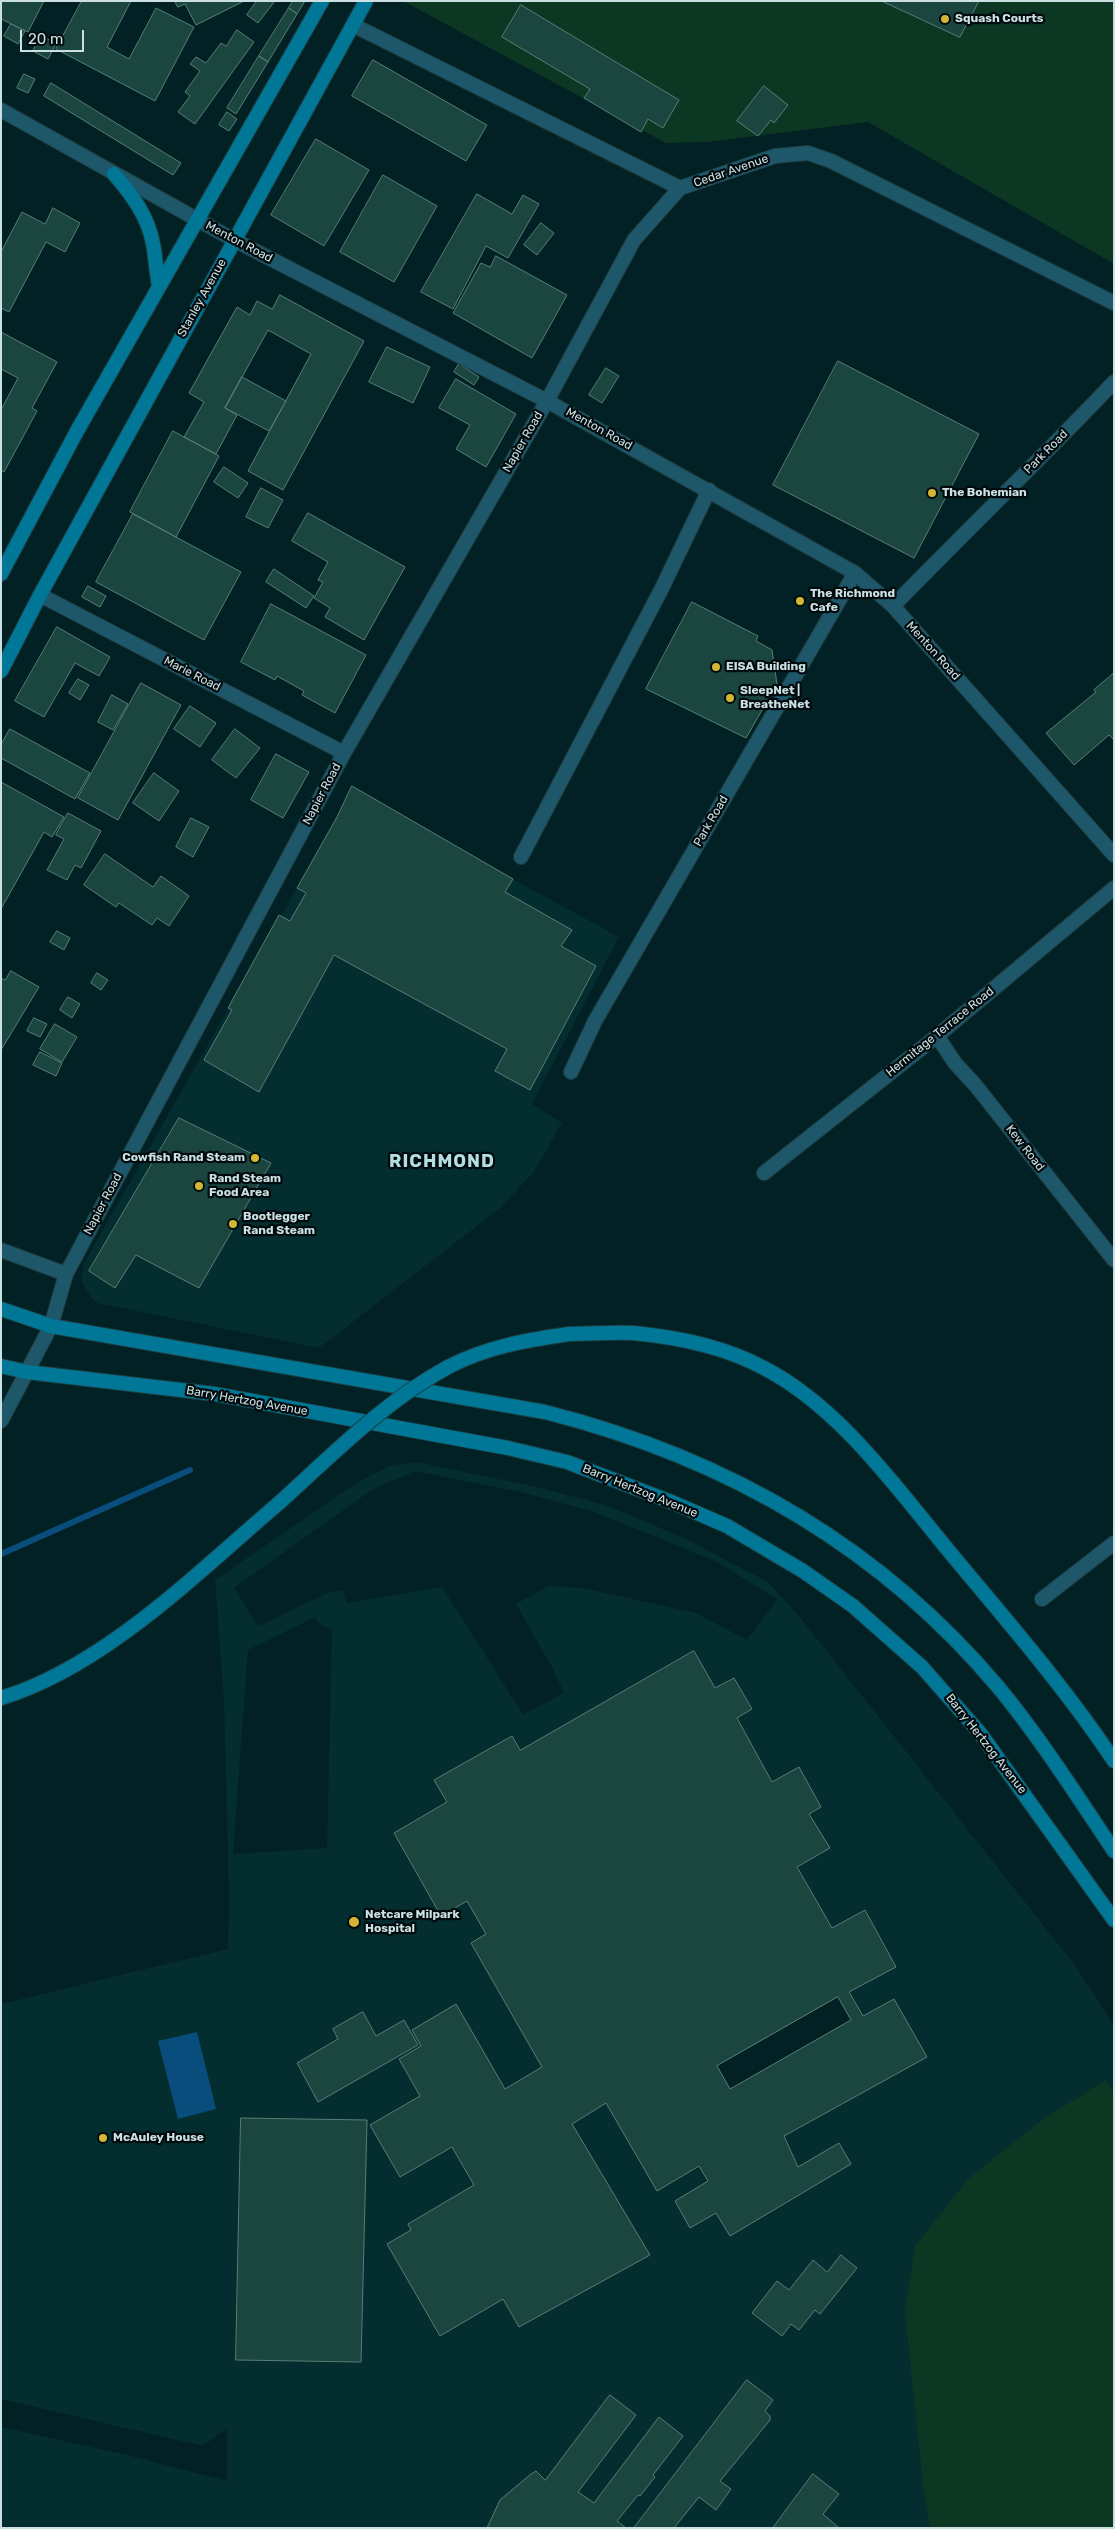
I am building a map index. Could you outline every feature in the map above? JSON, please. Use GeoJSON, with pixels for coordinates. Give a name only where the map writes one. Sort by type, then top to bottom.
{"type":"FeatureCollection","features":[{"type":"Feature","properties":{"kind":"main road"},"geometry":{"type":"LineString","coordinates":[[1,574],[77,431],[322,1]]}},
{"type":"Feature","properties":{"kind":"main road","name":"Stanley Avenue"},"geometry":{"type":"LineString","coordinates":[[1,671],[40,596],[366,1]]}},
{"type":"Feature","properties":{"kind":"main road"},"geometry":{"type":"LineString","coordinates":[[114,174],[132,194],[145,218],[153,244],[159,286]]}},
{"type":"Feature","properties":{"kind":"main road"},"geometry":{"type":"LineString","coordinates":[[1,1309],[51,1326],[545,1412],[604,1427],[724,1476],[777,1502],[848,1546],[917,1603],[955,1638],[1025,1721],[1114,1851]]}},
{"type":"Feature","properties":{"kind":"main road"},"geometry":{"type":"LineString","coordinates":[[1,1698],[45,1682],[85,1661],[153,1609],[415,1386],[449,1366],[485,1352],[522,1341],[569,1334],[632,1333],[676,1339],[730,1353],[764,1367],[801,1391],[828,1414],[852,1438],[903,1496],[1022,1640],[1077,1710],[1114,1762]]}},
{"type":"Feature","properties":{"kind":"main road","name":"Barry Hertzog Avenue"},"geometry":{"type":"LineString","coordinates":[[1,1366],[27,1372],[215,1394],[508,1448],[567,1462],[674,1503],[727,1526],[803,1571],[853,1606],[922,1667],[980,1733],[1114,1920]]}},
{"type":"Feature","properties":{"kind":"street","name":"Cedar Avenue"},"geometry":{"type":"LineString","coordinates":[[353,25],[680,188],[775,156],[808,153],[831,161],[1114,303]]}},
{"type":"Feature","properties":{"kind":"street","name":"Menton Road"},"geometry":{"type":"LineString","coordinates":[[1,110],[234,240],[547,401],[855,573],[893,606],[1114,855]]}},
{"type":"Feature","properties":{"kind":"street","name":"Napier Road"},"geometry":{"type":"LineString","coordinates":[[1,1421],[51,1326],[66,1274],[344,753],[547,401],[634,240],[680,188]]}},
{"type":"Feature","properties":{"kind":"street","name":"Park Road"},"geometry":{"type":"LineString","coordinates":[[893,606],[995,501],[1038,462],[1114,382]]}},
{"type":"Feature","properties":{"kind":"street"},"geometry":{"type":"LineString","coordinates":[[521,857],[661,590],[708,490]]}},
{"type":"Feature","properties":{"kind":"street","name":"Park Road"},"geometry":{"type":"LineString","coordinates":[[570,1072],[595,1021],[855,573]]}},
{"type":"Feature","properties":{"kind":"street","name":"Marie Road"},"geometry":{"type":"LineString","coordinates":[[40,596],[344,753]]}},
{"type":"Feature","properties":{"kind":"street","name":"Hermitage Terrace Road"},"geometry":{"type":"LineString","coordinates":[[764,1173],[937,1036],[1114,888]]}},
{"type":"Feature","properties":{"kind":"street","name":"Kew Road"},"geometry":{"type":"LineString","coordinates":[[937,1036],[955,1063],[983,1094],[1114,1260]]}},
{"type":"Feature","properties":{"kind":"street"},"geometry":{"type":"LineString","coordinates":[[1,1250],[66,1274]]}},
{"type":"Feature","properties":{"kind":"street"},"geometry":{"type":"LineString","coordinates":[[1042,1599],[1114,1543]]}},
{"type":"Feature","properties":{"kind":"shaded area"},"geometry":{"type":"Polygon","coordinates":[[[352,786],[513,879],[619,937],[532,1104],[562,1123],[533,1173],[499,1209],[319,1348],[97,1303],[81,1281],[84,1263],[337,817],[352,786]]]}},
{"type":"Feature","properties":{"kind":"shaded area"},"geometry":{"type":"Polygon","coordinates":[[[417,1462],[541,1488],[605,1505],[682,1537],[768,1582],[799,1616],[1074,1964],[1114,2025],[1114,2528],[1,2528],[1,2427],[127,2455],[227,2481],[227,2428],[203,2446],[1,2399],[1,2004],[228,1949],[229,1898],[224,1702],[215,1580],[358,1482],[392,1465],[417,1462]],[[415,1471],[373,1489],[234,1588],[258,1626],[330,1592],[342,1590],[347,1603],[442,1587],[523,1714],[564,1693],[554,1671],[516,1604],[548,1586],[583,1588],[696,1613],[747,1640],[777,1599],[717,1562],[592,1511],[520,1492],[415,1471]],[[315,1617],[248,1650],[233,1854],[327,1848],[332,1629],[322,1627],[315,1617]],[[694,1651],[520,1750],[512,1736],[434,1780],[447,1802],[394,1833],[441,1916],[467,1901],[486,1934],[471,1943],[542,2067],[505,2089],[456,2004],[412,2030],[421,2046],[399,2059],[420,2096],[370,2125],[400,2177],[452,2147],[474,2185],[408,2224],[411,2230],[387,2244],[440,2335],[503,2299],[520,2327],[650,2255],[572,2124],[606,2103],[657,2190],[699,2166],[708,2181],[675,2201],[690,2228],[716,2213],[730,2236],[851,2164],[839,2143],[798,2167],[784,2136],[927,2057],[894,1999],[863,2016],[849,1992],[896,1967],[865,1910],[832,1928],[797,1867],[809,1814],[821,1807],[799,1767],[772,1782],[737,1718],[752,1709],[734,1678],[715,1688],[694,1651]]]}},
{"type":"Feature","properties":{"kind":"green space"},"geometry":{"type":"Polygon","coordinates":[[[403,1],[1114,1],[1114,264],[868,122],[707,142],[666,143],[403,1]]]}},
{"type":"Feature","properties":{"kind":"green space"},"geometry":{"type":"Polygon","coordinates":[[[1106,2080],[1114,2093],[1114,2528],[930,2528],[923,2485],[905,2311],[915,2246],[969,2178],[1042,2120],[1106,2080]]]}},
{"type":"Feature","properties":{"kind":"water"},"geometry":{"type":"Polygon","coordinates":[[[197,2032],[216,2109],[178,2119],[158,2041],[197,2032]]]}},
{"type":"Feature","properties":{"kind":"building"},"geometry":{"type":"Polygon","coordinates":[[[1,1],[44,1],[28,32],[1,19],[1,1]]]}},
{"type":"Feature","properties":{"kind":"building"},"geometry":{"type":"Polygon","coordinates":[[[82,1],[131,1],[107,47],[129,59],[156,8],[194,27],[155,101],[56,49],[82,1]]]}},
{"type":"Feature","properties":{"kind":"building"},"geometry":{"type":"Polygon","coordinates":[[[175,1],[244,1],[196,25],[185,4],[178,7],[175,1]]]}},
{"type":"Feature","properties":{"kind":"building"},"geometry":{"type":"Polygon","coordinates":[[[257,1],[275,1],[258,23],[247,15],[257,1]]]}},
{"type":"Feature","properties":{"kind":"building"},"geometry":{"type":"Polygon","coordinates":[[[293,1],[305,1],[297,14],[289,8],[293,1]]]}},
{"type":"Feature","properties":{"kind":"building","name":"Squash Courts"},"geometry":{"type":"Polygon","coordinates":[[[882,1],[979,1],[960,37],[882,1]]]}},
{"type":"Feature","properties":{"kind":"building"},"geometry":{"type":"Polygon","coordinates":[[[521,5],[679,100],[663,128],[648,119],[641,132],[584,98],[590,89],[502,37],[521,5]]]}},
{"type":"Feature","properties":{"kind":"building"},"geometry":{"type":"Polygon","coordinates":[[[289,8],[297,14],[268,62],[259,56],[289,8]]]}},
{"type":"Feature","properties":{"kind":"building"},"geometry":{"type":"Polygon","coordinates":[[[11,24],[25,31],[18,44],[4,36],[11,24]]]}},
{"type":"Feature","properties":{"kind":"building"},"geometry":{"type":"Polygon","coordinates":[[[237,30],[254,42],[195,124],[178,112],[190,96],[185,92],[200,71],[190,64],[196,57],[206,63],[221,43],[226,46],[237,30]]]}},
{"type":"Feature","properties":{"kind":"building"},"geometry":{"type":"Polygon","coordinates":[[[41,35],[56,44],[48,59],[33,51],[41,35]]]}},
{"type":"Feature","properties":{"kind":"building"},"geometry":{"type":"Polygon","coordinates":[[[259,56],[268,62],[236,114],[227,108],[259,56]]]}},
{"type":"Feature","properties":{"kind":"building"},"geometry":{"type":"Polygon","coordinates":[[[373,60],[487,125],[466,161],[352,96],[373,60]]]}},
{"type":"Feature","properties":{"kind":"building"},"geometry":{"type":"Polygon","coordinates":[[[24,74],[35,79],[28,93],[17,88],[24,74]]]}},
{"type":"Feature","properties":{"kind":"building"},"geometry":{"type":"Polygon","coordinates":[[[51,83],[181,163],[173,175],[44,96],[51,83]]]}},
{"type":"Feature","properties":{"kind":"building"},"geometry":{"type":"Polygon","coordinates":[[[764,86],[788,105],[774,123],[771,120],[758,136],[737,121],[764,86]]]}},
{"type":"Feature","properties":{"kind":"building"},"geometry":{"type":"Polygon","coordinates":[[[227,112],[237,119],[229,131],[219,125],[227,112]]]}},
{"type":"Feature","properties":{"kind":"building"},"geometry":{"type":"Polygon","coordinates":[[[316,139],[369,170],[324,246],[271,215],[316,139]]]}},
{"type":"Feature","properties":{"kind":"building"},"geometry":{"type":"Polygon","coordinates":[[[383,175],[437,206],[394,282],[340,252],[383,175]]]}},
{"type":"Feature","properties":{"kind":"building"},"geometry":{"type":"Polygon","coordinates":[[[477,194],[512,214],[523,195],[539,204],[508,258],[486,246],[453,309],[421,292],[477,194]]]}},
{"type":"Feature","properties":{"kind":"building"},"geometry":{"type":"Polygon","coordinates":[[[53,208],[80,223],[65,252],[46,242],[9,312],[1,308],[1,252],[22,212],[45,224],[53,208]]]}},
{"type":"Feature","properties":{"kind":"building"},"geometry":{"type":"Polygon","coordinates":[[[541,223],[554,233],[537,255],[524,245],[541,223]]]}},
{"type":"Feature","properties":{"kind":"building"},"geometry":{"type":"Polygon","coordinates":[[[496,256],[567,295],[532,358],[453,313],[481,263],[490,267],[496,256]]]}},
{"type":"Feature","properties":{"kind":"building"},"geometry":{"type":"Polygon","coordinates":[[[280,295],[364,341],[283,490],[248,471],[311,354],[268,330],[225,408],[237,415],[216,454],[184,437],[204,402],[189,393],[237,307],[250,315],[257,301],[272,309],[280,295]]]}},
{"type":"Feature","properties":{"kind":"building"},"geometry":{"type":"Polygon","coordinates":[[[1,332],[57,362],[32,408],[37,411],[4,472],[1,470],[1,410],[18,378],[1,369],[1,332]]]}},
{"type":"Feature","properties":{"kind":"building"},"geometry":{"type":"Polygon","coordinates":[[[387,347],[430,367],[413,403],[369,382],[387,347]]]}},
{"type":"Feature","properties":{"kind":"building"},"geometry":{"type":"Polygon","coordinates":[[[838,361],[979,434],[914,558],[773,485],[838,361]]]}},
{"type":"Feature","properties":{"kind":"building"},"geometry":{"type":"Polygon","coordinates":[[[459,364],[479,377],[474,385],[454,372],[459,364]]]}},
{"type":"Feature","properties":{"kind":"building"},"geometry":{"type":"Polygon","coordinates":[[[606,368],[619,376],[602,403],[589,395],[606,368]]]}},
{"type":"Feature","properties":{"kind":"building"},"geometry":{"type":"Polygon","coordinates":[[[242,377],[286,401],[269,431],[225,408],[242,377]]]}},
{"type":"Feature","properties":{"kind":"building"},"geometry":{"type":"Polygon","coordinates":[[[456,379],[516,414],[486,467],[456,449],[470,425],[439,408],[456,379]]]}},
{"type":"Feature","properties":{"kind":"building"},"geometry":{"type":"Polygon","coordinates":[[[173,431],[219,456],[176,537],[130,512],[173,431]]]}},
{"type":"Feature","properties":{"kind":"building"},"geometry":{"type":"Polygon","coordinates":[[[224,467],[248,483],[238,498],[214,482],[224,467]]]}},
{"type":"Feature","properties":{"kind":"building"},"geometry":{"type":"Polygon","coordinates":[[[261,488],[283,500],[268,528],[246,517],[261,488]]]}},
{"type":"Feature","properties":{"kind":"building"},"geometry":{"type":"Polygon","coordinates":[[[308,513],[405,567],[364,640],[325,617],[330,608],[314,598],[323,582],[318,580],[328,562],[292,541],[308,513]]]}},
{"type":"Feature","properties":{"kind":"building"},"geometry":{"type":"Polygon","coordinates":[[[133,514],[241,572],[204,640],[96,582],[133,514]]]}},
{"type":"Feature","properties":{"kind":"building"},"geometry":{"type":"Polygon","coordinates":[[[274,569],[314,596],[306,608],[266,582],[274,569]]]}},
{"type":"Feature","properties":{"kind":"building"},"geometry":{"type":"Polygon","coordinates":[[[88,586],[106,596],[100,607],[82,597],[88,586]]]}},
{"type":"Feature","properties":{"kind":"building","name":"EISA Building"},"geometry":{"type":"Polygon","coordinates":[[[692,602],[758,636],[756,641],[772,650],[777,684],[746,738],[646,689],[692,602]]]}},
{"type":"Feature","properties":{"kind":"building"},"geometry":{"type":"Polygon","coordinates":[[[271,604],[366,655],[335,713],[302,695],[304,691],[277,676],[275,680],[241,662],[271,604]]]}},
{"type":"Feature","properties":{"kind":"building"},"geometry":{"type":"Polygon","coordinates":[[[57,627],[110,657],[99,676],[75,663],[44,717],[15,701],[57,627]]]}},
{"type":"Feature","properties":{"kind":"building"},"geometry":{"type":"Polygon","coordinates":[[[1114,673],[1114,740],[1109,735],[1074,765],[1046,733],[1096,692],[1094,690],[1114,673]]]}},
{"type":"Feature","properties":{"kind":"building"},"geometry":{"type":"Polygon","coordinates":[[[78,679],[89,685],[80,700],[69,693],[78,679]]]}},
{"type":"Feature","properties":{"kind":"building"},"geometry":{"type":"Polygon","coordinates":[[[141,683],[181,705],[118,820],[78,798],[141,683]]]}},
{"type":"Feature","properties":{"kind":"building"},"geometry":{"type":"Polygon","coordinates":[[[112,695],[128,704],[113,730],[98,722],[112,695]]]}},
{"type":"Feature","properties":{"kind":"building"},"geometry":{"type":"Polygon","coordinates":[[[190,706],[216,723],[200,747],[174,729],[190,706]]]}},
{"type":"Feature","properties":{"kind":"building"},"geometry":{"type":"Polygon","coordinates":[[[10,729],[90,773],[75,799],[1,758],[1,745],[10,729]]]}},
{"type":"Feature","properties":{"kind":"building"},"geometry":{"type":"Polygon","coordinates":[[[235,729],[260,748],[236,778],[212,760],[235,729]]]}},
{"type":"Feature","properties":{"kind":"building"},"geometry":{"type":"Polygon","coordinates":[[[276,754],[309,772],[283,818],[251,800],[276,754]]]}},
{"type":"Feature","properties":{"kind":"building"},"geometry":{"type":"Polygon","coordinates":[[[154,773],[179,791],[159,821],[133,803],[154,773]]]}},
{"type":"Feature","properties":{"kind":"building"},"geometry":{"type":"Polygon","coordinates":[[[1,782],[64,817],[52,837],[44,832],[1,909],[1,782]]]}},
{"type":"Feature","properties":{"kind":"building"},"geometry":{"type":"Polygon","coordinates":[[[352,786],[513,879],[505,892],[572,930],[561,946],[596,966],[530,1090],[495,1071],[507,1049],[334,955],[259,1092],[204,1060],[232,1010],[228,1008],[279,915],[290,921],[306,893],[297,888],[337,817],[352,786]]]}},
{"type":"Feature","properties":{"kind":"building"},"geometry":{"type":"Polygon","coordinates":[[[68,813],[101,831],[81,868],[75,865],[67,880],[47,870],[64,839],[56,835],[68,813]]]}},
{"type":"Feature","properties":{"kind":"building"},"geometry":{"type":"Polygon","coordinates":[[[191,818],[209,827],[193,857],[176,847],[191,818]]]}},
{"type":"Feature","properties":{"kind":"building"},"geometry":{"type":"Polygon","coordinates":[[[105,854],[153,887],[161,876],[189,896],[169,926],[157,918],[152,925],[119,903],[116,907],[84,885],[105,854]]]}},
{"type":"Feature","properties":{"kind":"building"},"geometry":{"type":"Polygon","coordinates":[[[57,931],[70,938],[64,950],[50,942],[57,931]]]}},
{"type":"Feature","properties":{"kind":"building"},"geometry":{"type":"Polygon","coordinates":[[[11,971],[39,987],[1,1050],[1,978],[5,980],[11,971]]]}},
{"type":"Feature","properties":{"kind":"building"},"geometry":{"type":"Polygon","coordinates":[[[97,973],[108,980],[101,990],[91,983],[97,973]]]}},
{"type":"Feature","properties":{"kind":"building"},"geometry":{"type":"Polygon","coordinates":[[[68,997],[80,1004],[72,1018],[60,1010],[68,997]]]}},
{"type":"Feature","properties":{"kind":"building"},"geometry":{"type":"Polygon","coordinates":[[[34,1018],[47,1024],[40,1037],[27,1031],[34,1018]]]}},
{"type":"Feature","properties":{"kind":"building"},"geometry":{"type":"Polygon","coordinates":[[[55,1024],[77,1037],[62,1062],[40,1049],[55,1024]]]}},
{"type":"Feature","properties":{"kind":"building"},"geometry":{"type":"Polygon","coordinates":[[[40,1052],[62,1063],[56,1076],[33,1065],[40,1052]]]}},
{"type":"Feature","properties":{"kind":"building","name":"Rand Steam Food Area"},"geometry":{"type":"Polygon","coordinates":[[[179,1118],[271,1163],[199,1288],[136,1255],[115,1288],[89,1271],[179,1118]]]}},
{"type":"Feature","properties":{"kind":"building","name":"Netcare Milpark Hospital"},"geometry":{"type":"Polygon","coordinates":[[[694,1651],[715,1688],[734,1678],[752,1709],[737,1718],[772,1782],[799,1767],[821,1807],[809,1814],[830,1848],[797,1867],[832,1928],[865,1910],[896,1967],[849,1992],[863,2016],[894,1999],[927,2057],[784,2136],[798,2167],[839,2143],[851,2164],[730,2236],[716,2213],[690,2228],[675,2201],[708,2181],[699,2166],[657,2191],[606,2103],[572,2124],[650,2255],[519,2327],[503,2299],[440,2336],[387,2244],[411,2230],[408,2224],[474,2185],[452,2147],[400,2177],[370,2125],[420,2096],[399,2059],[421,2046],[412,2030],[456,2004],[505,2089],[542,2067],[471,1943],[486,1934],[467,1901],[441,1916],[394,1833],[447,1802],[434,1780],[512,1736],[520,1750],[694,1651]],[[838,1997],[717,2066],[730,2089],[851,2020],[838,1997]]]}},
{"type":"Feature","properties":{"kind":"building"},"geometry":{"type":"Polygon","coordinates":[[[363,2012],[376,2036],[404,2020],[418,2045],[318,2102],[297,2063],[338,2039],[333,2029],[363,2012]]]}},
{"type":"Feature","properties":{"kind":"building"},"geometry":{"type":"Polygon","coordinates":[[[241,2118],[367,2120],[361,2362],[236,2360],[241,2118]]]}},
{"type":"Feature","properties":{"kind":"building"},"geometry":{"type":"Polygon","coordinates":[[[841,2255],[857,2268],[820,2314],[815,2310],[799,2330],[791,2324],[782,2336],[752,2313],[777,2281],[789,2290],[813,2260],[827,2272],[841,2255]]]}},
{"type":"Feature","properties":{"kind":"building"},"geometry":{"type":"Polygon","coordinates":[[[747,2380],[773,2400],[765,2411],[770,2416],[770,2420],[720,2481],[731,2489],[716,2510],[699,2497],[674,2528],[634,2528],[747,2380]]]}},
{"type":"Feature","properties":{"kind":"building"},"geometry":{"type":"Polygon","coordinates":[[[610,2395],[636,2415],[578,2492],[594,2503],[659,2417],[683,2436],[653,2475],[655,2477],[617,2521],[626,2528],[487,2528],[500,2500],[531,2474],[536,2471],[545,2480],[610,2395]]]}},
{"type":"Feature","properties":{"kind":"building"},"geometry":{"type":"Polygon","coordinates":[[[813,2474],[839,2494],[823,2514],[839,2528],[773,2528],[813,2474]]]}},
{"type":"Feature","properties":{"kind":"waterway"},"geometry":{"type":"LineString","coordinates":[[1,1554],[190,1470]]}},
{"type":"Feature","properties":{"kind":"place","name":"Squash Courts"},"geometry":{"type":"Point","coordinates":[945,19]}},
{"type":"Feature","properties":{"kind":"place","name":"The Bohemian"},"geometry":{"type":"Point","coordinates":[932,493]}},
{"type":"Feature","properties":{"kind":"place","name":"The Richmond Cafe"},"geometry":{"type":"Point","coordinates":[800,601]}},
{"type":"Feature","properties":{"kind":"place","name":"EISA Building"},"geometry":{"type":"Point","coordinates":[716,667]}},
{"type":"Feature","properties":{"kind":"place","name":"SleepNet | BreatheNet"},"geometry":{"type":"Point","coordinates":[730,698]}},
{"type":"Feature","properties":{"kind":"place","name":"Cowfish Rand Steam"},"geometry":{"type":"Point","coordinates":[255,1158]}},
{"type":"Feature","properties":{"kind":"place","name":"Rand Steam Food Area"},"geometry":{"type":"Point","coordinates":[199,1186]}},
{"type":"Feature","properties":{"kind":"place","name":"Bootlegger Rand Steam"},"geometry":{"type":"Point","coordinates":[233,1224]}},
{"type":"Feature","properties":{"kind":"place","name":"Netcare Milpark Hospital"},"geometry":{"type":"Point","coordinates":[354,1922]}},
{"type":"Feature","properties":{"kind":"place","name":"McAuley House"},"geometry":{"type":"Point","coordinates":[103,2138]}},
{"type":"Feature","properties":{"kind":"district","name":"RICHMOND"},"geometry":{"type":"Point","coordinates":[442,1162]}}]}
